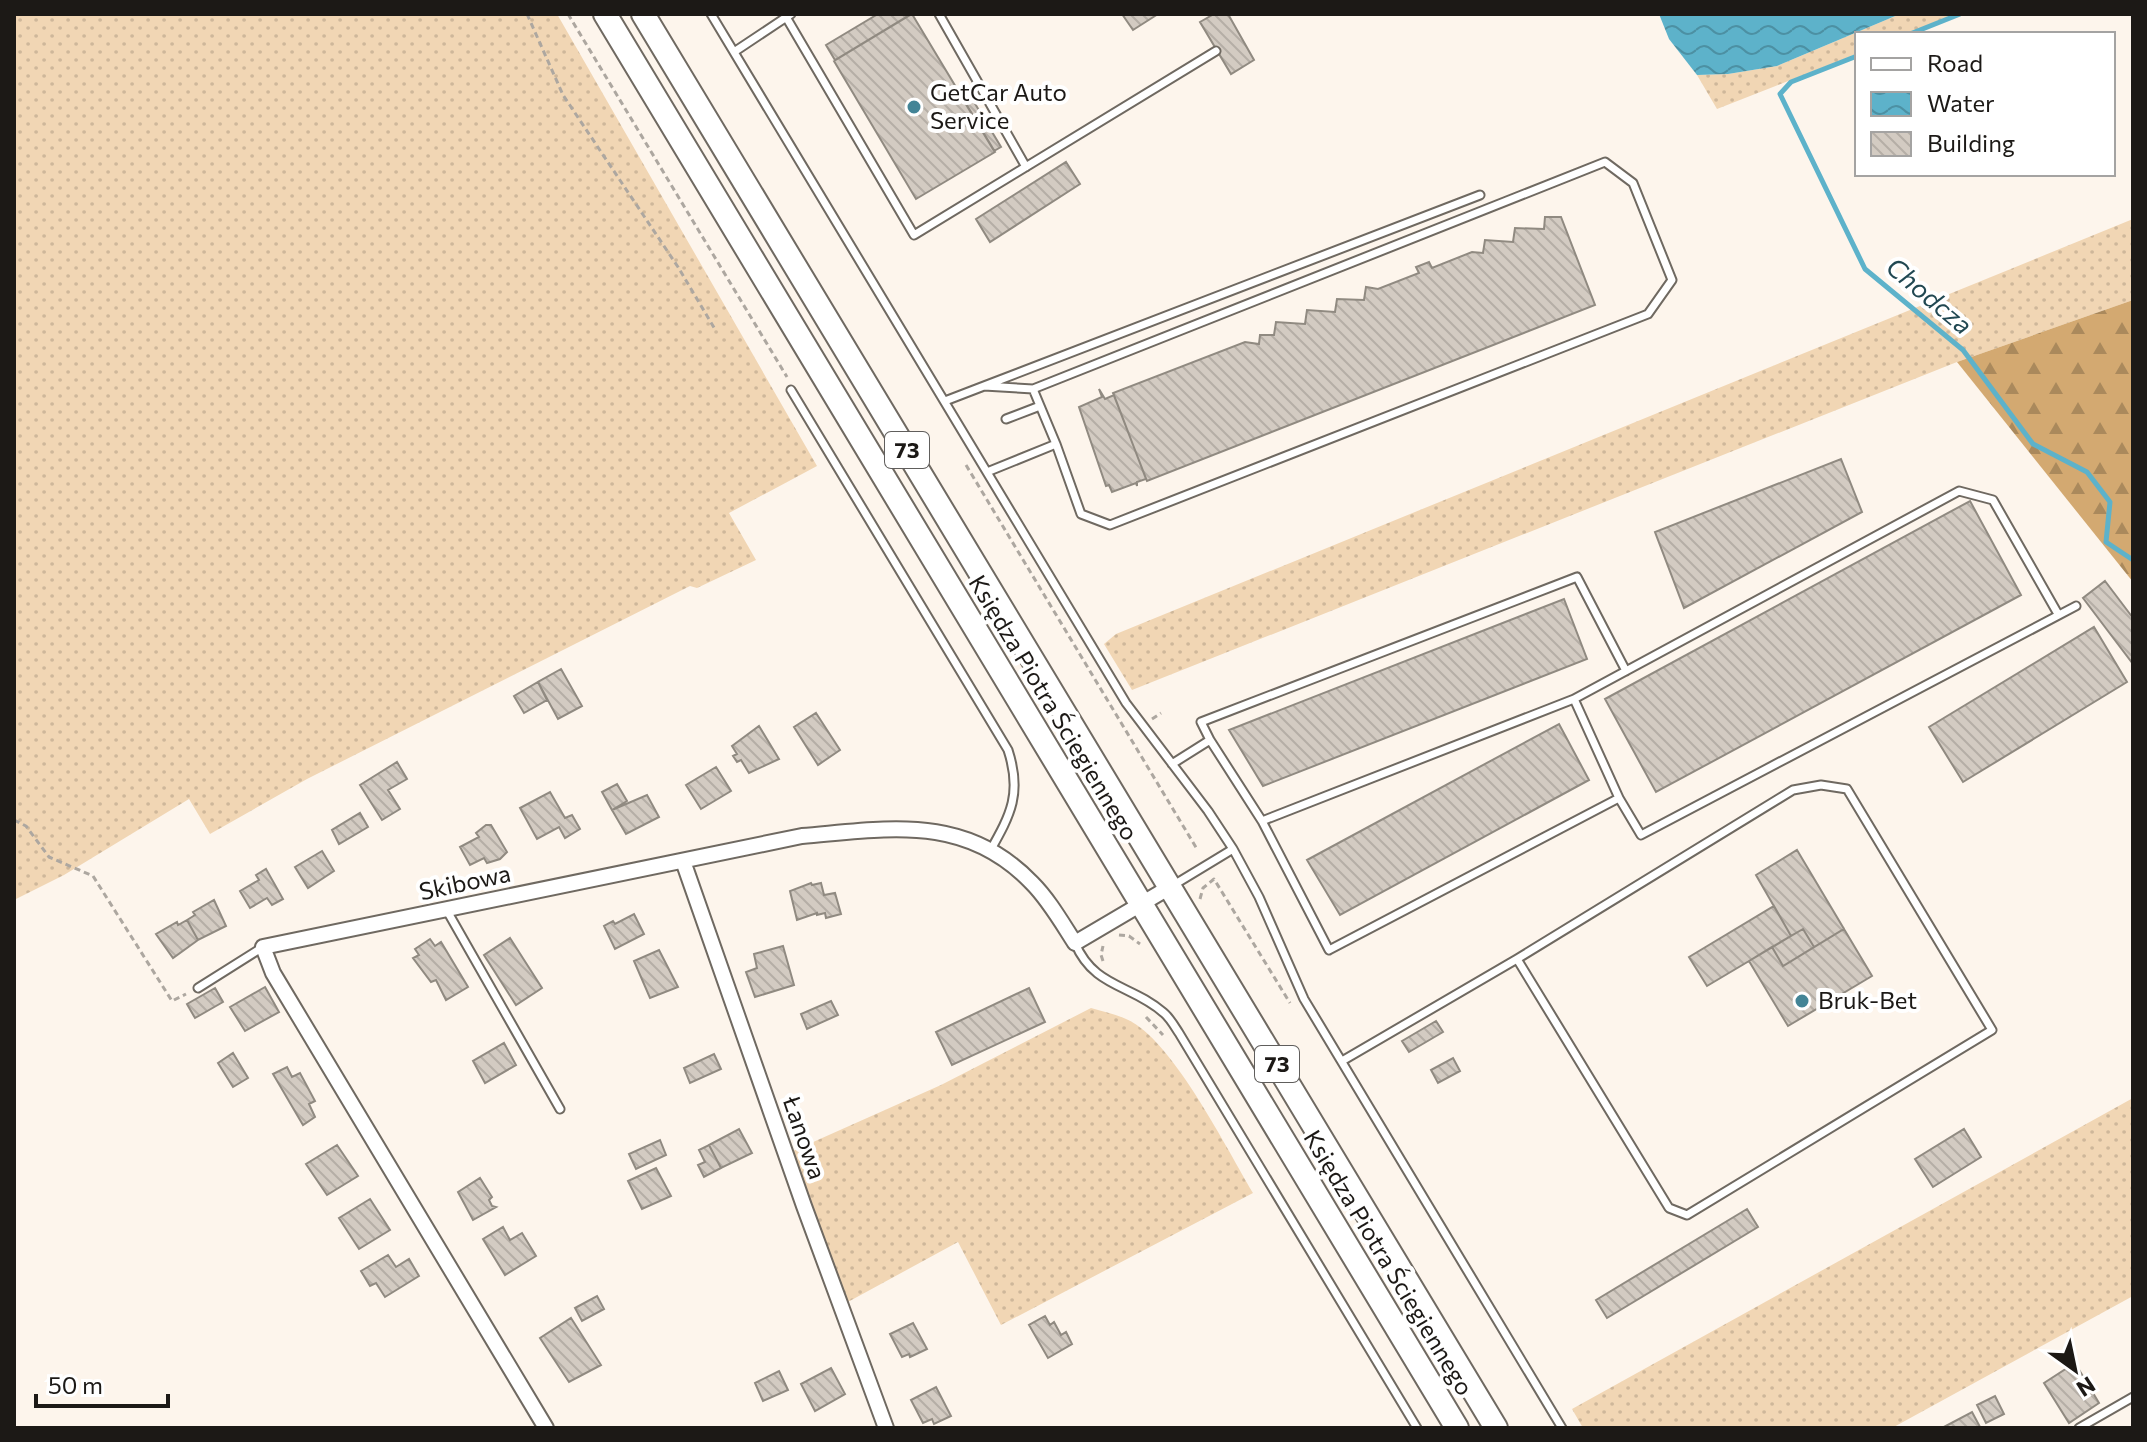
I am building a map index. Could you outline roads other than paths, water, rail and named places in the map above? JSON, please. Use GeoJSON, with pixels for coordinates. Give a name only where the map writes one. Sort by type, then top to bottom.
{"type":"FeatureCollection","features":[{"type":"Feature","properties":{"kind":"main road","name":"Księdza Piotra Ściegiennego"},"geometry":{"type":"LineString","coordinates":[[605,14],[1457,1428]]}},
{"type":"Feature","properties":{"kind":"main road","name":"Księdza Piotra Ściegiennego"},"geometry":{"type":"LineString","coordinates":[[643,14],[1496,1428]]}},
{"type":"Feature","properties":{"kind":"street","name":"Skibowa"},"geometry":{"type":"LineString","coordinates":[[263,947],[802,836],[907,827],[939,831],[1005,859],[1033,884],[1075,943]]}},
{"type":"Feature","properties":{"kind":"street","name":"Łanowa"},"geometry":{"type":"LineString","coordinates":[[683,861],[809,1221],[886,1428]]}},
{"type":"Feature","properties":{"kind":"street"},"geometry":{"type":"LineString","coordinates":[[1075,943],[1170,887]]}},
{"type":"Feature","properties":{"kind":"street"},"geometry":{"type":"LineString","coordinates":[[263,947],[273,973],[546,1428]]}},
{"type":"Feature","properties":{"kind":"lane"},"geometry":{"type":"LineString","coordinates":[[711,14],[1126,703],[1233,849],[1259,897],[1304,999],[1562,1428]]}},
{"type":"Feature","properties":{"kind":"lane"},"geometry":{"type":"LineString","coordinates":[[939,14],[1026,167]]}},
{"type":"Feature","properties":{"kind":"lane"},"geometry":{"type":"LineString","coordinates":[[734,52],[788,16],[914,235],[1216,51]]}},
{"type":"Feature","properties":{"kind":"lane"},"geometry":{"type":"LineString","coordinates":[[984,386],[1033,389],[1605,162],[1633,183],[1672,280],[1648,314],[1110,525],[1081,514],[1033,389]]}},
{"type":"Feature","properties":{"kind":"lane"},"geometry":{"type":"LineString","coordinates":[[945,401],[1480,195]]}},
{"type":"Feature","properties":{"kind":"lane"},"geometry":{"type":"LineString","coordinates":[[791,390],[1008,750],[1015,772],[1012,810],[990,851]]}},
{"type":"Feature","properties":{"kind":"lane"},"geometry":{"type":"LineString","coordinates":[[1006,419],[1040,406]]}},
{"type":"Feature","properties":{"kind":"lane"},"geometry":{"type":"LineString","coordinates":[[987,472],[1056,444]]}},
{"type":"Feature","properties":{"kind":"lane"},"geometry":{"type":"LineString","coordinates":[[1262,821],[1574,699],[1959,491],[1993,500],[2058,614]]}},
{"type":"Feature","properties":{"kind":"lane"},"geometry":{"type":"LineString","coordinates":[[1619,798],[1329,950],[1262,821],[1201,722],[1577,577],[1626,671]]}},
{"type":"Feature","properties":{"kind":"lane"},"geometry":{"type":"LineString","coordinates":[[1574,699],[1619,798],[1641,835],[2076,606]]}},
{"type":"Feature","properties":{"kind":"lane"},"geometry":{"type":"LineString","coordinates":[[1172,764],[1210,740]]}},
{"type":"Feature","properties":{"kind":"lane"},"geometry":{"type":"LineString","coordinates":[[1342,1061],[1517,959],[1793,790],[1821,785],[1847,789],[1992,1030],[1687,1215],[1669,1208],[1517,959]]}},
{"type":"Feature","properties":{"kind":"lane"},"geometry":{"type":"LineString","coordinates":[[1170,887],[1233,849]]}},
{"type":"Feature","properties":{"kind":"lane"},"geometry":{"type":"LineString","coordinates":[[446,909],[560,1109]]}},
{"type":"Feature","properties":{"kind":"lane"},"geometry":{"type":"LineString","coordinates":[[1075,943],[1081,957],[1097,974],[1156,1007],[1179,1033],[1417,1428]]}},
{"type":"Feature","properties":{"kind":"lane"},"geometry":{"type":"LineString","coordinates":[[198,988],[263,947]]}},
{"type":"Feature","properties":{"kind":"lane"},"geometry":{"type":"LineString","coordinates":[[2079,1428],[2133,1397]]}},
{"type":"Feature","properties":{"kind":"water"},"geometry":{"type":"Polygon","coordinates":[[[1659,14],[1900,14],[1777,66],[1728,74],[1697,75],[1669,39],[1659,14]]]}},
{"type":"Feature","properties":{"kind":"waterway","name":"Chodcza"},"geometry":{"type":"LineString","coordinates":[[1915,32],[1960,14]]}},
{"type":"Feature","properties":{"kind":"waterway","name":"Chodcza"},"geometry":{"type":"LineString","coordinates":[[1855,57],[1791,82],[1780,94],[1865,269],[1963,350],[2033,444],[2087,472],[2110,502],[2106,542],[2133,560]]}},
{"type":"Feature","properties":{"kind":"place","name":"GetCar Auto Service"},"geometry":{"type":"Point","coordinates":[914,107]}},
{"type":"Feature","properties":{"kind":"place","name":"Bruk-Bet"},"geometry":{"type":"Point","coordinates":[1802,1001]}}]}
